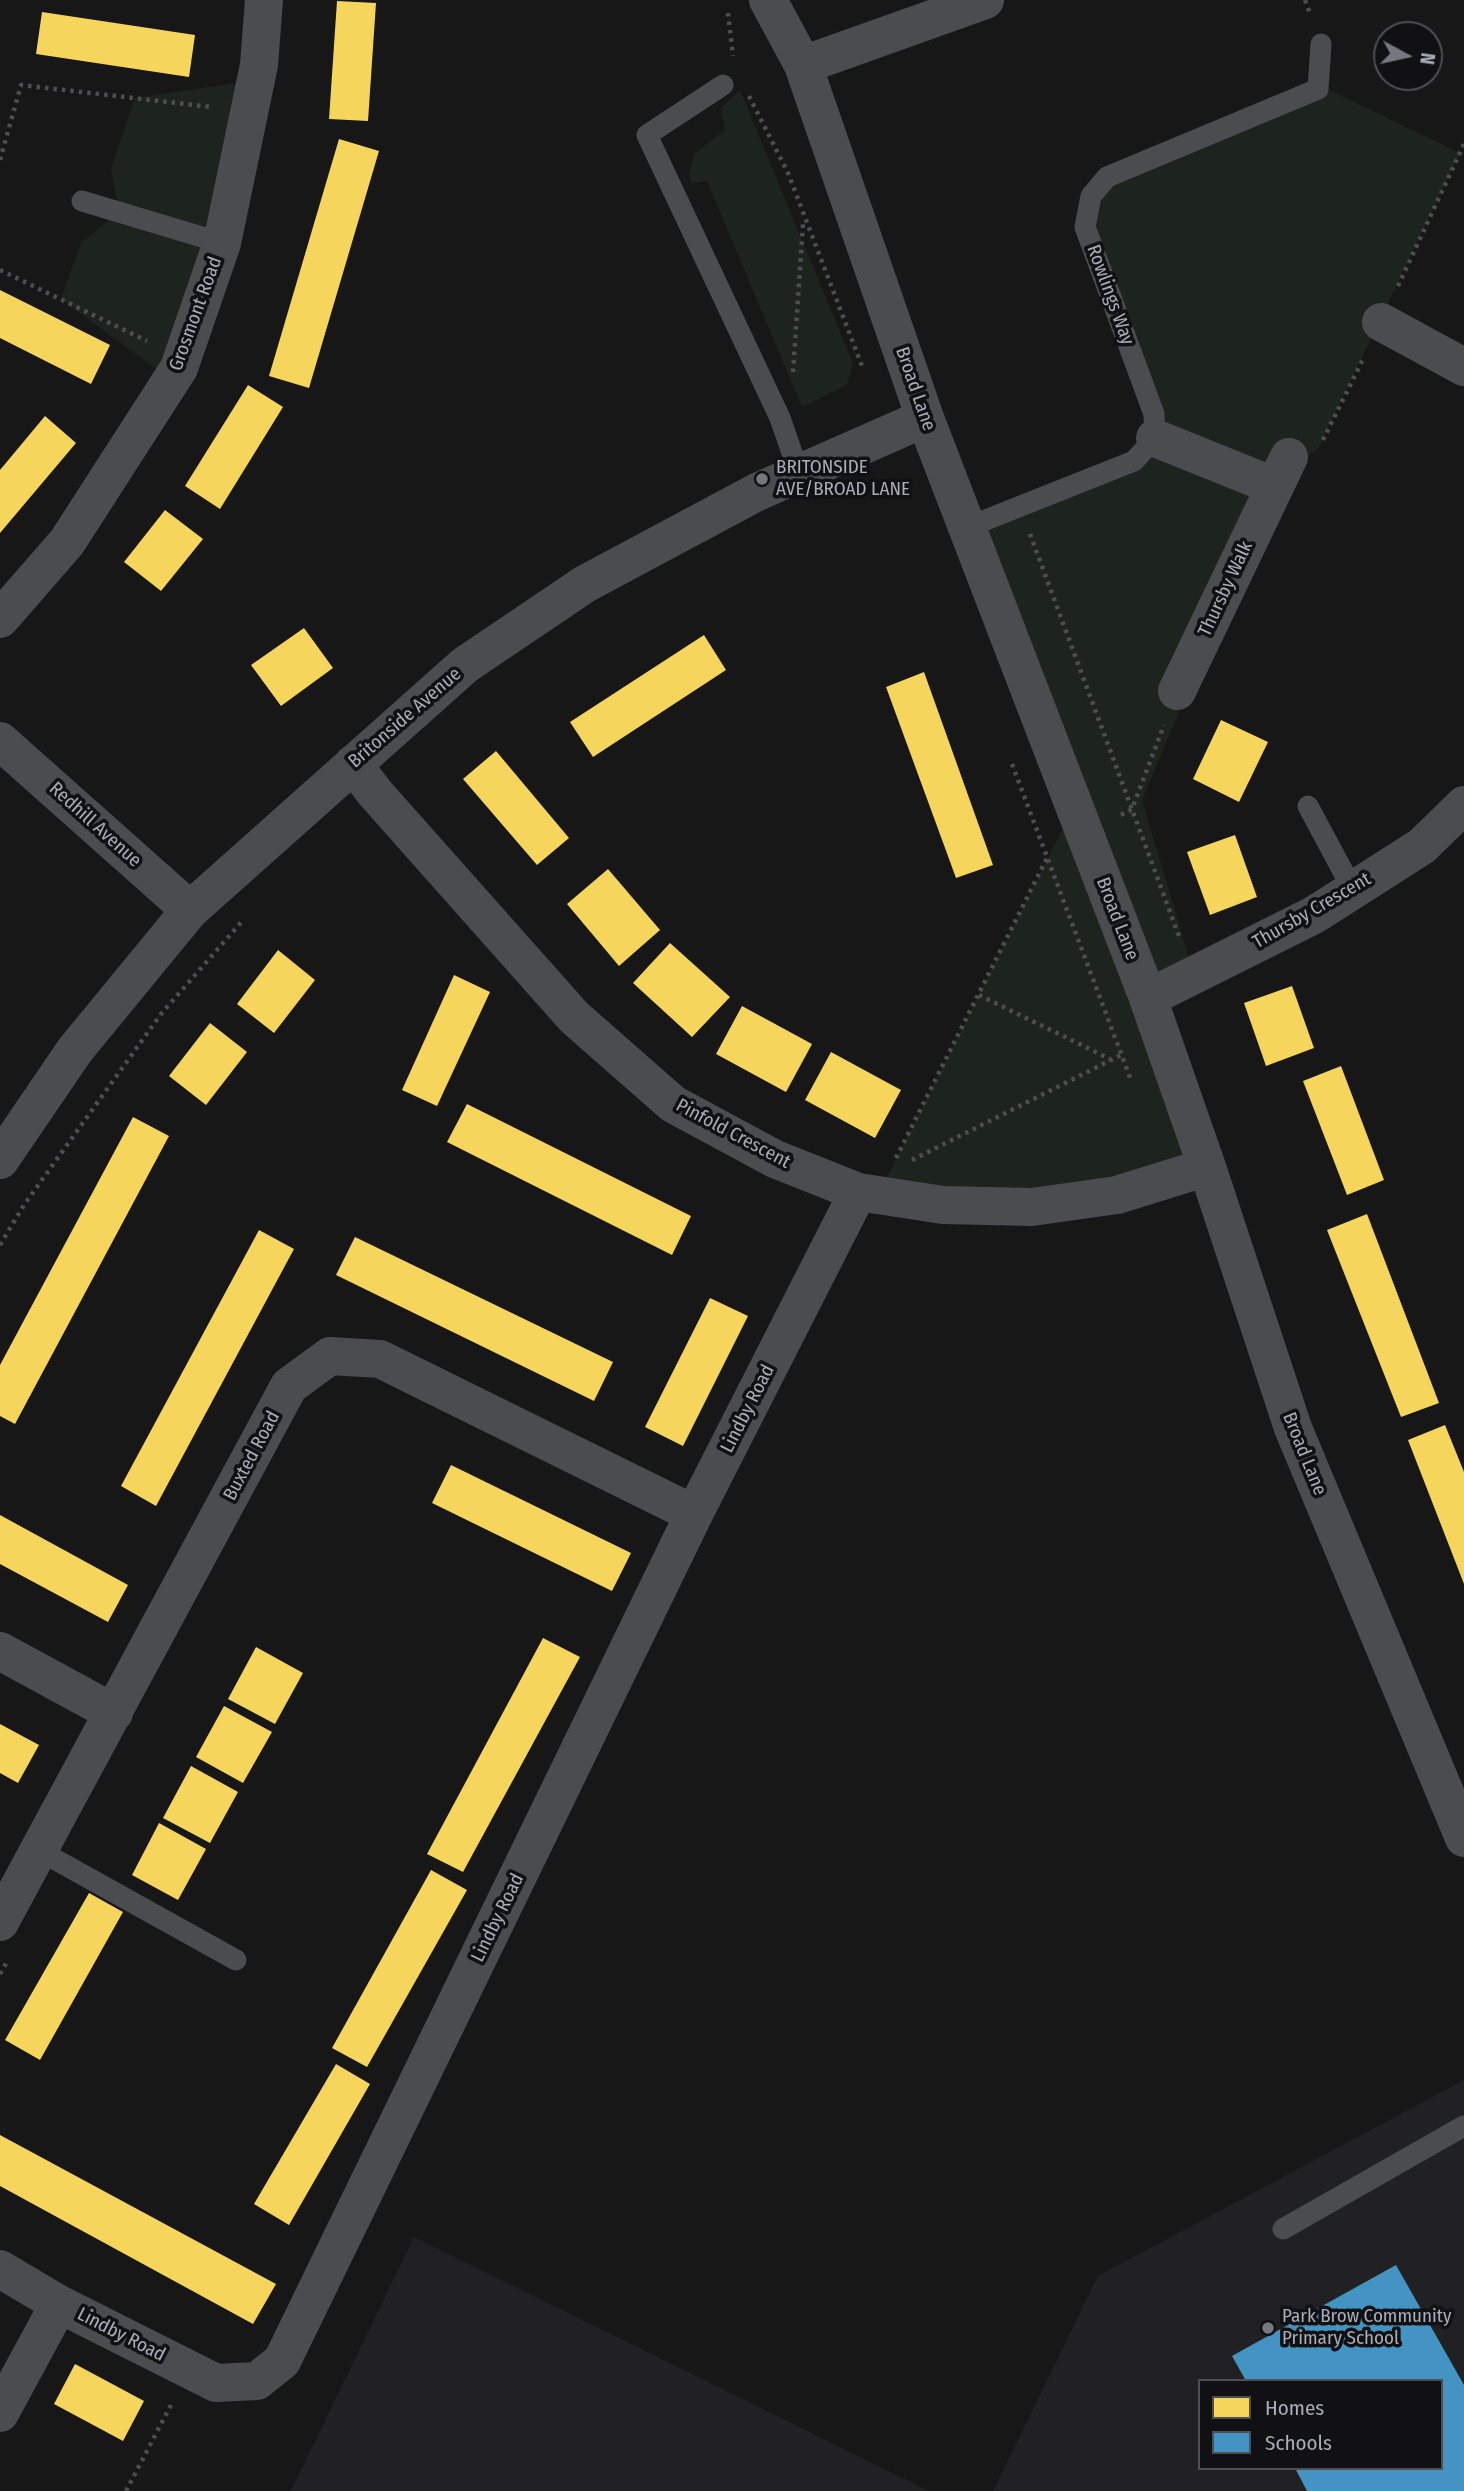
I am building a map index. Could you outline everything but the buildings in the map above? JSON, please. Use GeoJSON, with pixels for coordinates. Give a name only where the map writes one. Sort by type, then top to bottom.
{"type":"FeatureCollection","features":[{"type":"Feature","properties":{"kind":"street","name":"Grosmont Road"},"geometry":{"type":"LineString","coordinates":[[0,619],[67,542],[179,368],[222,243],[259,65],[264,0]]}},
{"type":"Feature","properties":{"kind":"street","name":"Broad Lane"},"geometry":{"type":"LineString","coordinates":[[768,0],[803,65],[925,418],[1147,998],[1207,1167],[1293,1428],[1464,1838]]}},
{"type":"Feature","properties":{"kind":"street"},"geometry":{"type":"LineString","coordinates":[[803,65],[985,0]]}},
{"type":"Feature","properties":{"kind":"street"},"geometry":{"type":"LineString","coordinates":[[1381,322],[1464,367]]}},
{"type":"Feature","properties":{"kind":"street","name":"Britonside Avenue"},"geometry":{"type":"LineString","coordinates":[[0,1160],[75,1051],[190,910],[465,665],[585,584],[757,492],[925,418]]}},
{"type":"Feature","properties":{"kind":"street","name":"Thursby Walk"},"geometry":{"type":"LineString","coordinates":[[1155,438],[1282,471],[1177,691]]}},
{"type":"Feature","properties":{"kind":"street","name":"Redhill Avenue"},"geometry":{"type":"LineString","coordinates":[[0,741],[190,910]]}},
{"type":"Feature","properties":{"kind":"street","name":"Pinfold Crescent"},"geometry":{"type":"LineString","coordinates":[[353,764],[375,793],[574,1017],[673,1104],[775,1159],[943,1205],[1032,1208],[1117,1195],[1207,1167]]}},
{"type":"Feature","properties":{"kind":"street","name":"Thursby Crescent"},"geometry":{"type":"LineString","coordinates":[[1147,998],[1314,915],[1422,846],[1464,805]]}},
{"type":"Feature","properties":{"kind":"street","name":"Lindby Road"},"geometry":{"type":"LineString","coordinates":[[0,2269],[59,2304],[216,2383],[257,2381],[282,2361],[694,1514],[875,1186]]}},
{"type":"Feature","properties":{"kind":"street","name":"Buxted Road"},"geometry":{"type":"LineString","coordinates":[[6,1937],[40,1851],[289,1386],[330,1356],[380,1359],[694,1514]]}},
{"type":"Feature","properties":{"kind":"street"},"geometry":{"type":"LineString","coordinates":[[0,1651],[114,1713]]}},
{"type":"Feature","properties":{"kind":"street"},"geometry":{"type":"LineString","coordinates":[[0,2413],[59,2304]]}},
{"type":"Feature","properties":{"kind":"lane","name":"Rowlings Way"},"geometry":{"type":"LineString","coordinates":[[1155,438],[1154,414],[1085,227],[1091,196],[1107,177],[1318,89],[1321,44]]}},
{"type":"Feature","properties":{"kind":"lane"},"geometry":{"type":"LineString","coordinates":[[723,85],[646,135],[780,418],[799,473]]}},
{"type":"Feature","properties":{"kind":"lane"},"geometry":{"type":"LineString","coordinates":[[82,201],[222,243]]}},
{"type":"Feature","properties":{"kind":"lane"},"geometry":{"type":"LineString","coordinates":[[968,527],[1134,461],[1155,438]]}},
{"type":"Feature","properties":{"kind":"lane"},"geometry":{"type":"LineString","coordinates":[[1308,806],[1353,890]]}},
{"type":"Feature","properties":{"kind":"lane"},"geometry":{"type":"LineString","coordinates":[[40,1851],[236,1960]]}},
{"type":"Feature","properties":{"kind":"lane"},"geometry":{"type":"LineString","coordinates":[[1283,2229],[1349,2189],[1464,2126]]}},
{"type":"Feature","properties":{"kind":"path"},"geometry":{"type":"LineString","coordinates":[[727,0],[734,64]]}},
{"type":"Feature","properties":{"kind":"path"},"geometry":{"type":"LineString","coordinates":[[0,160],[21,85],[250,111]]}},
{"type":"Feature","properties":{"kind":"path"},"geometry":{"type":"LineString","coordinates":[[745,87],[788,173],[864,371]]}},
{"type":"Feature","properties":{"kind":"path"},"geometry":{"type":"LineString","coordinates":[[780,418],[792,394],[804,219]]}},
{"type":"Feature","properties":{"kind":"path"},"geometry":{"type":"LineString","coordinates":[[0,270],[183,358]]}},
{"type":"Feature","properties":{"kind":"path"},"geometry":{"type":"LineString","coordinates":[[1020,506],[1194,975]]}},
{"type":"Feature","properties":{"kind":"path"},"geometry":{"type":"LineString","coordinates":[[1132,809],[1177,691]]}},
{"type":"Feature","properties":{"kind":"path"},"geometry":{"type":"LineString","coordinates":[[1008,752],[1136,1092]]}},
{"type":"Feature","properties":{"kind":"path"},"geometry":{"type":"LineString","coordinates":[[875,1186],[979,995],[1047,858],[1080,819],[1132,809]]}},
{"type":"Feature","properties":{"kind":"path"},"geometry":{"type":"LineString","coordinates":[[0,1245],[24,1205],[160,1014],[244,918]]}},
{"type":"Feature","properties":{"kind":"path"},"geometry":{"type":"LineString","coordinates":[[979,995],[1111,1060]]}},
{"type":"Feature","properties":{"kind":"path"},"geometry":{"type":"LineString","coordinates":[[875,1186],[1160,1035]]}},
{"type":"Feature","properties":{"kind":"path"},"geometry":{"type":"LineString","coordinates":[[0,1974],[6,1937]]}},
{"type":"Feature","properties":{"kind":"path"},"geometry":{"type":"LineString","coordinates":[[126,2491],[189,2370]]}},
{"type":"Feature","properties":{"kind":"shaded area"},"geometry":{"type":"Polygon","coordinates":[[[257,80],[171,380],[61,299],[81,243],[119,212],[111,169],[135,98],[257,80]]]}},
{"type":"Feature","properties":{"kind":"shaded area"},"geometry":{"type":"Polygon","coordinates":[[[1327,89],[1460,153],[1319,447],[1274,486],[1142,800],[1194,975],[1148,998],[1207,1167],[1032,1207],[878,1195],[1074,806],[968,527],[1122,465],[1155,437],[1085,227],[1107,177],[1327,89]]]}},
{"type":"Feature","properties":{"kind":"shaded area"},"geometry":{"type":"Polygon","coordinates":[[[740,90],[853,363],[847,385],[802,407],[707,181],[692,183],[689,175],[694,154],[725,130],[721,108],[740,90]]]}},
{"type":"Feature","properties":{"kind":"shaded area","name":"Park Brow Community Primary School"},"geometry":{"type":"Polygon","coordinates":[[[1464,2080],[1464,2491],[993,2491],[1098,2276],[1464,2080]]]}},
{"type":"Feature","properties":{"kind":"shaded area"},"geometry":{"type":"Polygon","coordinates":[[[414,2237],[929,2491],[291,2491],[414,2237]]]}},
{"type":"Feature","properties":{"kind":"place","name":"BRITONSIDE AVE/BROAD LANE"},"geometry":{"type":"Point","coordinates":[762,479]}},
{"type":"Feature","properties":{"kind":"place","name":"Park Brow Community Primary School"},"geometry":{"type":"Point","coordinates":[1268,2328]}}]}
